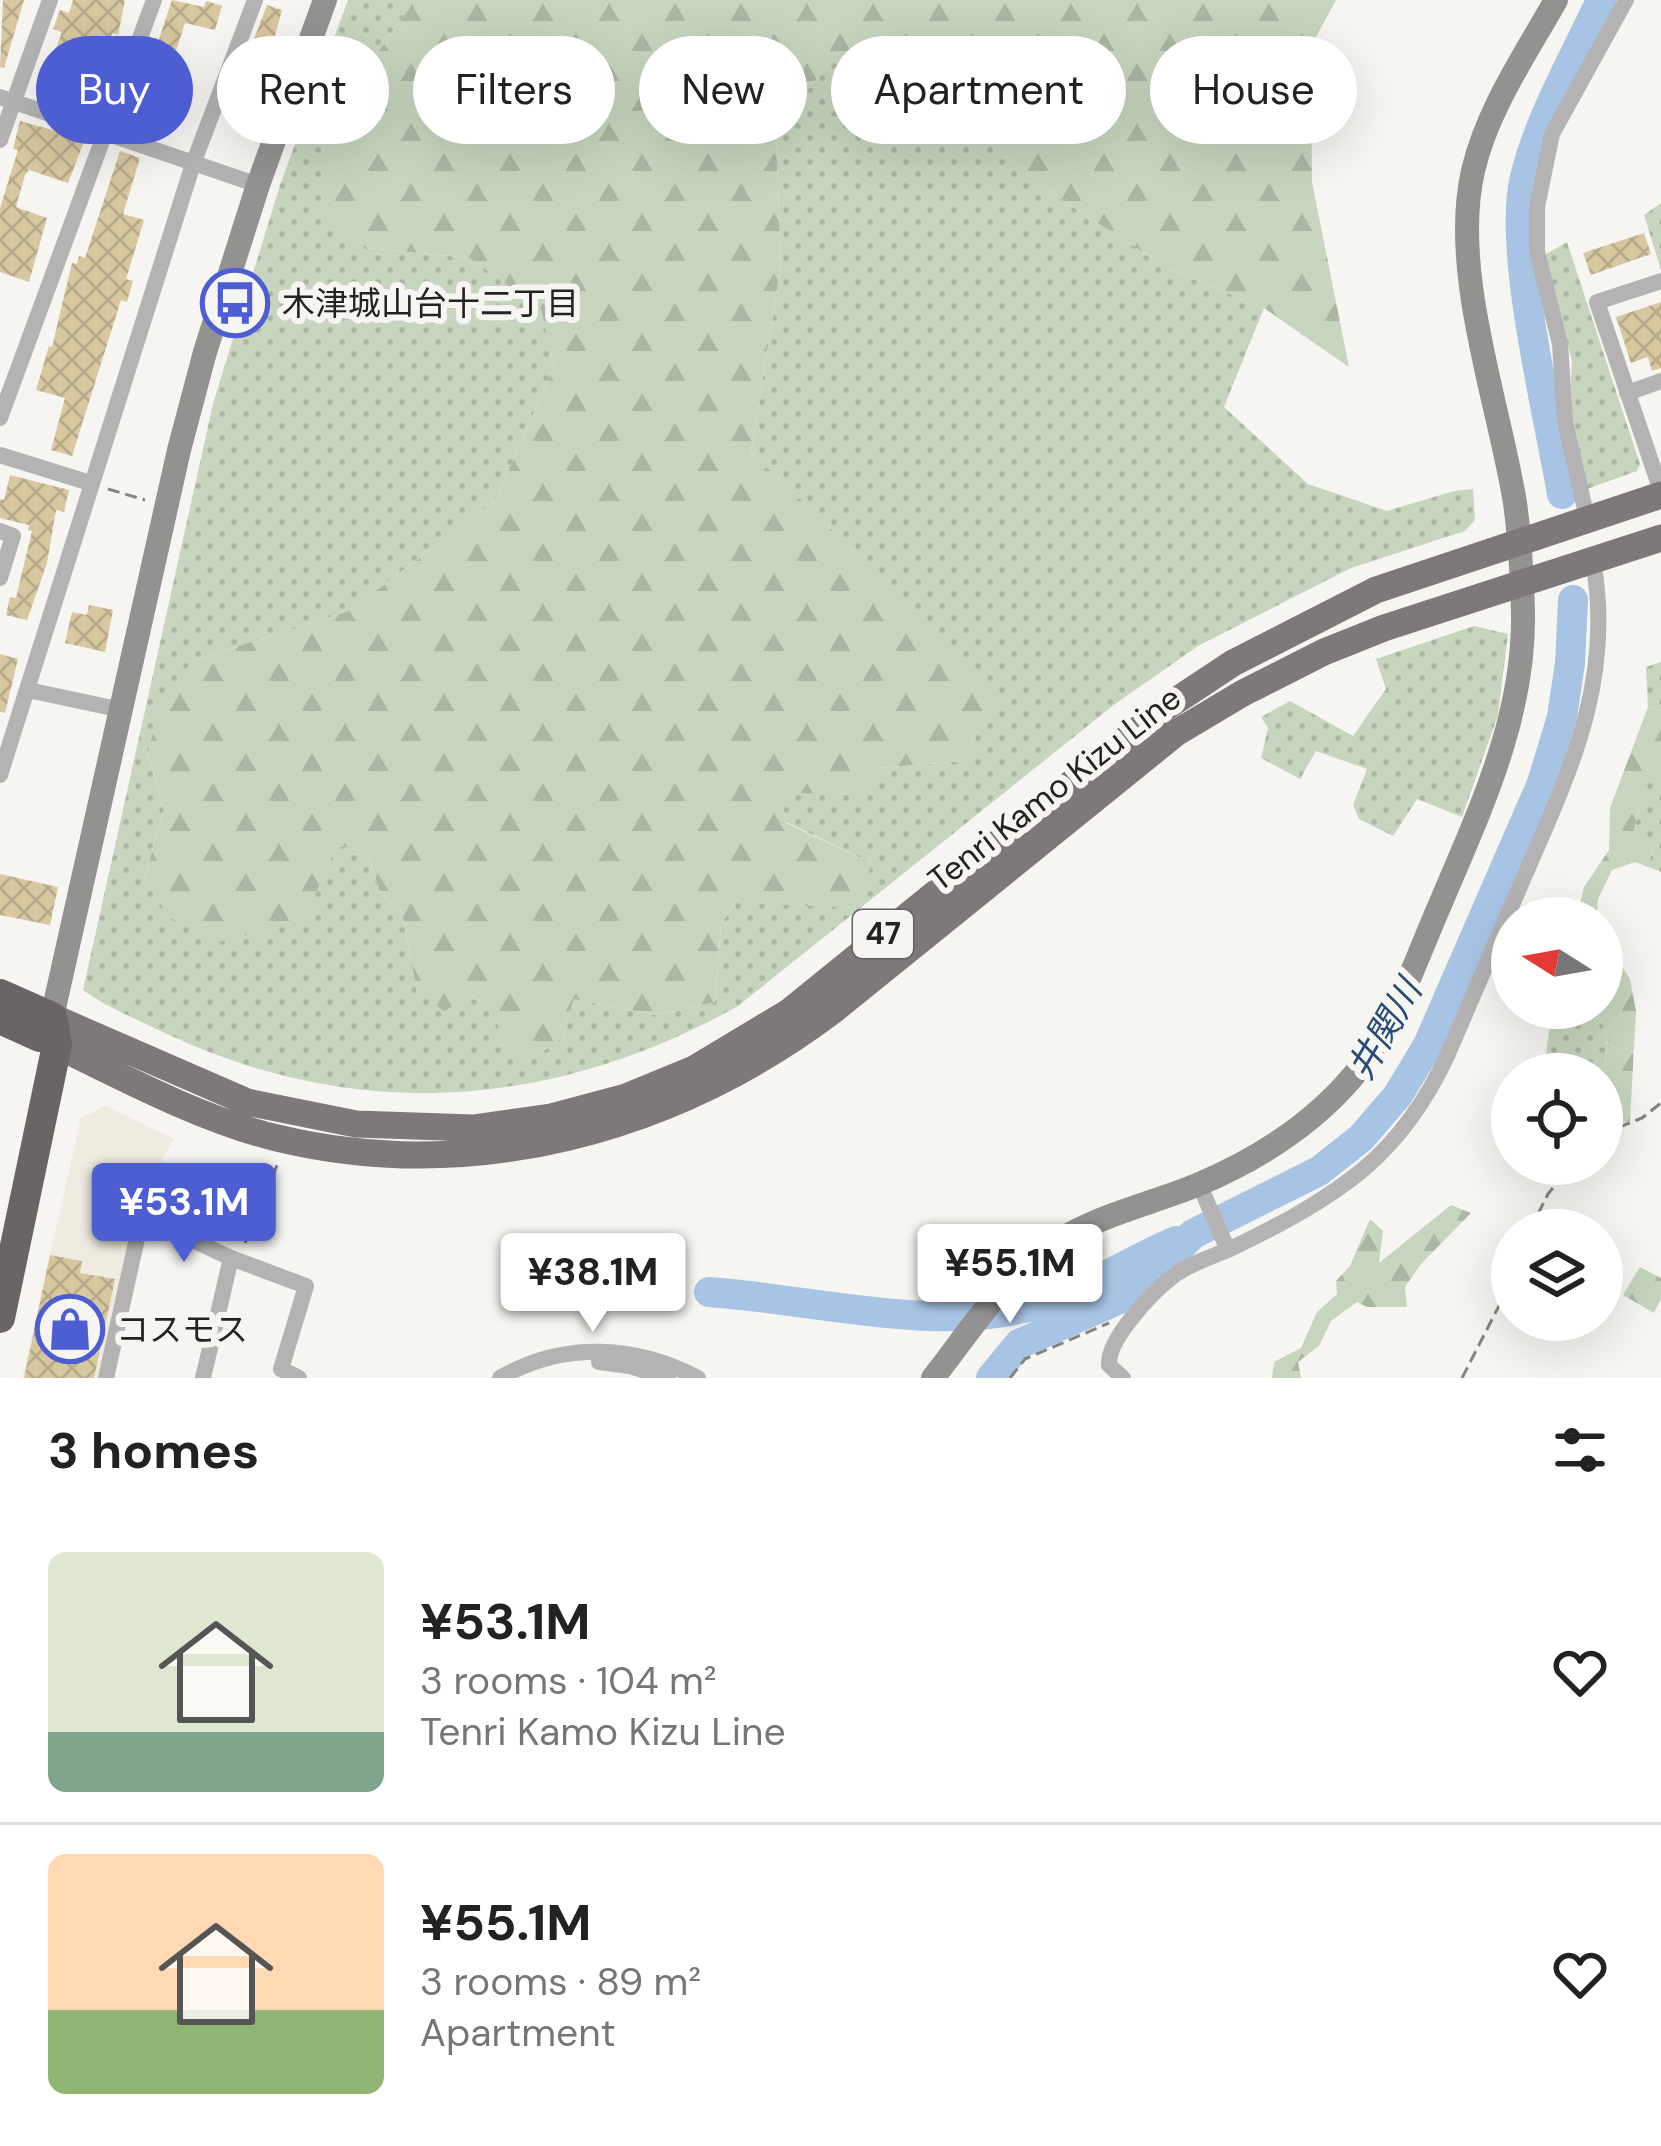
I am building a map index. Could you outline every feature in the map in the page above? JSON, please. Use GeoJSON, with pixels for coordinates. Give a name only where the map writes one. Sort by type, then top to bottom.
{"type":"FeatureCollection","features":[{"type":"Feature","properties":{"kind":"highway"},"geometry":{"type":"LineString","coordinates":[[0,994],[50,1033]]}},
{"type":"Feature","properties":{"kind":"highway"},"geometry":{"type":"LineString","coordinates":[[0,1019],[50,1033]]}},
{"type":"Feature","properties":{"kind":"highway"},"geometry":{"type":"LineString","coordinates":[[0,1216],[50,1033]]}},
{"type":"Feature","properties":{"kind":"highway"},"geometry":{"type":"LineString","coordinates":[[0,1318],[50,1033]]}},
{"type":"Feature","properties":{"kind":"main road","name":"Tenri Kamo Kizu Line"},"geometry":{"type":"LineString","coordinates":[[50,1033],[247,1102],[356,1124],[473,1128],[551,1118],[626,1097],[711,1060],[789,1012],[1143,724],[1233,663],[1376,590],[1661,493]]}},
{"type":"Feature","properties":{"kind":"main road","name":"Tenri Kamo Kizu Line"},"geometry":{"type":"LineString","coordinates":[[50,1033],[230,1123],[276,1138],[351,1150],[461,1154],[535,1145],[607,1129],[708,1090],[787,1044],[1176,734],[1209,713],[1324,652],[1661,538]]}},
{"type":"Feature","properties":{"kind":"street"},"geometry":{"type":"LineString","coordinates":[[0,140],[7,99],[50,0]]}},
{"type":"Feature","properties":{"kind":"street"},"geometry":{"type":"LineString","coordinates":[[141,36],[154,0]]}},
{"type":"Feature","properties":{"kind":"street"},"geometry":{"type":"LineString","coordinates":[[0,775],[193,164],[256,0]]}},
{"type":"Feature","properties":{"kind":"street"},"geometry":{"type":"LineString","coordinates":[[50,1033],[178,450],[258,185],[325,0]]}},
{"type":"Feature","properties":{"kind":"street"},"geometry":{"type":"LineString","coordinates":[[937,1373],[989,1303],[1045,1251],[1100,1221],[1203,1194],[1296,1130],[1333,1097],[1379,1039],[1503,748],[1522,649],[1515,505],[1470,263],[1468,212],[1473,172],[1486,132],[1556,0]]}},
{"type":"Feature","properties":{"kind":"street"},"geometry":{"type":"LineString","coordinates":[[1587,518],[1565,422],[1560,344],[1538,253],[1537,207],[1552,134],[1626,0]]}},
{"type":"Feature","properties":{"kind":"street"},"geometry":{"type":"LineString","coordinates":[[7,99],[36,108]]}},
{"type":"Feature","properties":{"kind":"street"},"geometry":{"type":"LineString","coordinates":[[0,418],[100,144]]}},
{"type":"Feature","properties":{"kind":"street"},"geometry":{"type":"LineString","coordinates":[[140,144],[258,185]]}},
{"type":"Feature","properties":{"kind":"street"},"geometry":{"type":"LineString","coordinates":[[1661,281],[1597,302],[1661,493]]}},
{"type":"Feature","properties":{"kind":"street"},"geometry":{"type":"LineString","coordinates":[[1628,392],[1661,381]]}},
{"type":"Feature","properties":{"kind":"street"},"geometry":{"type":"LineString","coordinates":[[0,455],[90,483]]}},
{"type":"Feature","properties":{"kind":"street"},"geometry":{"type":"LineString","coordinates":[[0,531],[13,536],[0,578]]}},
{"type":"Feature","properties":{"kind":"street"},"geometry":{"type":"LineString","coordinates":[[1123,1378],[1111,1368],[1108,1357],[1138,1310],[1174,1274],[1292,1218],[1365,1168],[1412,1118],[1437,1078],[1586,725],[1598,658],[1593,561]]}},
{"type":"Feature","properties":{"kind":"street"},"geometry":{"type":"LineString","coordinates":[[28,690],[122,710]]}},
{"type":"Feature","properties":{"kind":"street"},"geometry":{"type":"LineString","coordinates":[[1203,1194],[1227,1247]]}},
{"type":"Feature","properties":{"kind":"street"},"geometry":{"type":"LineString","coordinates":[[106,1378],[142,1216],[306,1286],[281,1369],[298,1378]]}},
{"type":"Feature","properties":{"kind":"street"},"geometry":{"type":"LineString","coordinates":[[203,1378],[234,1259]]}},
{"type":"Feature","properties":{"kind":"street"},"geometry":{"type":"LineString","coordinates":[[500,1378],[550,1358],[592,1351],[658,1360],[698,1378]]}},
{"type":"Feature","properties":{"kind":"street"},"geometry":{"type":"LineString","coordinates":[[519,1378],[551,1366],[591,1361],[631,1366],[668,1378]]}},
{"type":"Feature","properties":{"kind":"path"},"geometry":{"type":"LineString","coordinates":[[90,483],[153,502]]}},
{"type":"Feature","properties":{"kind":"path"},"geometry":{"type":"LineString","coordinates":[[1623,1126],[1661,1103]]}},
{"type":"Feature","properties":{"kind":"path"},"geometry":{"type":"LineString","coordinates":[[234,1259],[279,1162]]}},
{"type":"Feature","properties":{"kind":"path"},"geometry":{"type":"LineString","coordinates":[[1010,1378],[1025,1359],[1138,1310]]}},
{"type":"Feature","properties":{"kind":"path"},"geometry":{"type":"LineString","coordinates":[[1462,1378],[1491,1321]]}},
{"type":"Feature","properties":{"kind":"shaded area"},"geometry":{"type":"Polygon","coordinates":[[[106,1106],[174,1139],[137,1205],[99,1378],[22,1378],[81,1118],[106,1106]]]}},
{"type":"Feature","properties":{"kind":"green space"},"geometry":{"type":"Polygon","coordinates":[[[348,0],[415,0],[389,37],[335,36],[348,0]]]}},
{"type":"Feature","properties":{"kind":"green space"},"geometry":{"type":"Polygon","coordinates":[[[415,0],[1336,0],[1316,36],[1150,36],[1150,144],[1312,144],[1312,182],[1349,367],[1264,308],[1169,269],[1062,200],[991,144],[1126,144],[1126,36],[831,36],[831,62],[807,91],[807,36],[639,36],[639,144],[777,144],[781,265],[751,452],[999,690],[964,761],[875,768],[867,794],[781,793],[786,823],[871,863],[862,908],[735,903],[721,924],[715,1002],[656,1015],[574,999],[562,1038],[533,1059],[504,1046],[493,1009],[471,997],[444,1011],[417,992],[402,913],[380,892],[367,851],[337,846],[303,922],[218,942],[169,917],[144,879],[164,810],[148,752],[161,702],[192,661],[349,611],[495,501],[554,367],[541,309],[470,258],[368,248],[322,212],[324,144],[389,144],[389,37],[415,0]]]}},
{"type":"Feature","properties":{"kind":"green space"},"geometry":{"type":"Polygon","coordinates":[[[829,63],[831,144],[992,144],[1062,200],[1169,269],[1264,308],[1224,407],[1308,484],[1387,511],[1473,489],[1475,520],[1465,531],[1351,568],[1198,646],[1115,704],[738,1006],[668,1040],[598,1066],[526,1084],[454,1092],[382,1092],[310,1082],[237,1062],[165,1033],[83,990],[213,404],[295,144],[324,144],[322,212],[368,248],[470,258],[542,309],[554,367],[495,501],[349,611],[192,661],[148,752],[164,810],[144,879],[337,846],[367,851],[380,892],[402,913],[417,992],[471,997],[494,1009],[504,1046],[562,1038],[574,999],[656,1015],[715,1002],[721,924],[735,903],[871,863],[786,822],[780,792],[866,794],[875,768],[964,761],[998,690],[751,452],[781,265],[777,144],[807,144],[807,91],[829,63]]]}},
{"type":"Feature","properties":{"kind":"green space"},"geometry":{"type":"Polygon","coordinates":[[[1661,203],[1661,270],[1644,215],[1661,203]]]}},
{"type":"Feature","properties":{"kind":"green space"},"geometry":{"type":"Polygon","coordinates":[[[1567,242],[1640,464],[1637,471],[1587,489],[1569,407],[1572,361],[1543,256],[1567,242]]]}},
{"type":"Feature","properties":{"kind":"green space"},"geometry":{"type":"Polygon","coordinates":[[[1474,626],[1508,634],[1498,715],[1462,817],[1417,799],[1393,836],[1359,819],[1353,805],[1367,769],[1316,751],[1300,779],[1261,758],[1268,728],[1261,717],[1290,701],[1353,736],[1386,689],[1376,659],[1474,626]]]}},
{"type":"Feature","properties":{"kind":"green space"},"geometry":{"type":"Polygon","coordinates":[[[1661,662],[1661,711],[1648,707],[1646,667],[1661,662]]]}},
{"type":"Feature","properties":{"kind":"green space"},"geometry":{"type":"Polygon","coordinates":[[[1648,707],[1661,711],[1661,785],[1648,773],[1634,830],[1654,845],[1648,867],[1635,862],[1612,870],[1599,897],[1581,897],[1609,850],[1610,808],[1648,707]]]}},
{"type":"Feature","properties":{"kind":"green space"},"geometry":{"type":"Polygon","coordinates":[[[1648,771],[1661,785],[1661,872],[1648,867],[1654,845],[1634,831],[1648,771]]]}},
{"type":"Feature","properties":{"kind":"green space"},"geometry":{"type":"Polygon","coordinates":[[[1623,968],[1636,1011],[1630,1121],[1623,1123],[1623,1053],[1606,1053],[1604,1029],[1623,1029],[1623,968]]]}},
{"type":"Feature","properties":{"kind":"green space"},"geometry":{"type":"Polygon","coordinates":[[[1549,1029],[1604,1029],[1608,1038],[1606,1053],[1546,1053],[1549,1029]]]}},
{"type":"Feature","properties":{"kind":"green space"},"geometry":{"type":"Polygon","coordinates":[[[1451,1205],[1471,1213],[1405,1287],[1407,1307],[1367,1307],[1357,1302],[1331,1321],[1319,1346],[1298,1362],[1301,1378],[1272,1378],[1274,1362],[1301,1348],[1317,1312],[1337,1294],[1336,1281],[1350,1266],[1370,1219],[1383,1231],[1379,1263],[1451,1205]]]}},
{"type":"Feature","properties":{"kind":"green space"},"geometry":{"type":"Polygon","coordinates":[[[1640,1267],[1661,1278],[1661,1299],[1654,1313],[1623,1295],[1640,1267]]]}},
{"type":"Feature","properties":{"kind":"building"},"geometry":{"type":"Polygon","coordinates":[[[3,0],[24,0],[4,68],[0,67],[3,0]]]}},
{"type":"Feature","properties":{"kind":"building"},"geometry":{"type":"Polygon","coordinates":[[[73,0],[125,0],[118,35],[61,36],[62,32],[53,29],[60,10],[69,13],[73,0]]]}},
{"type":"Feature","properties":{"kind":"building"},"geometry":{"type":"Polygon","coordinates":[[[172,0],[222,6],[215,30],[185,23],[181,36],[160,36],[172,0]]]}},
{"type":"Feature","properties":{"kind":"building"},"geometry":{"type":"Polygon","coordinates":[[[267,5],[282,10],[275,36],[255,36],[267,5]]]}},
{"type":"Feature","properties":{"kind":"building"},"geometry":{"type":"Polygon","coordinates":[[[20,121],[36,125],[36,144],[83,144],[68,183],[29,170],[25,175],[16,207],[47,218],[29,282],[0,272],[0,208],[18,150],[13,149],[20,121]]]}},
{"type":"Feature","properties":{"kind":"building"},"geometry":{"type":"Polygon","coordinates":[[[120,151],[140,158],[123,214],[144,220],[126,279],[133,281],[127,302],[121,300],[72,456],[51,450],[65,398],[36,390],[52,347],[72,263],[77,264],[79,256],[85,258],[120,151]]]}},
{"type":"Feature","properties":{"kind":"building"},"geometry":{"type":"Polygon","coordinates":[[[1644,233],[1651,254],[1591,275],[1583,253],[1644,233]]]}},
{"type":"Feature","properties":{"kind":"building"},"geometry":{"type":"Polygon","coordinates":[[[1661,302],[1661,368],[1652,371],[1648,357],[1631,363],[1616,317],[1661,302]]]}},
{"type":"Feature","properties":{"kind":"building"},"geometry":{"type":"Polygon","coordinates":[[[10,475],[69,490],[64,512],[56,510],[47,563],[27,620],[6,615],[10,597],[16,598],[32,531],[29,525],[0,518],[0,499],[4,500],[10,475]]]}},
{"type":"Feature","properties":{"kind":"building"},"geometry":{"type":"Polygon","coordinates":[[[89,605],[113,610],[105,652],[65,643],[72,612],[87,615],[89,605]]]}},
{"type":"Feature","properties":{"kind":"building"},"geometry":{"type":"Polygon","coordinates":[[[0,654],[18,659],[5,713],[0,712],[0,654]]]}},
{"type":"Feature","properties":{"kind":"building"},"geometry":{"type":"Polygon","coordinates":[[[0,874],[58,887],[50,925],[0,915],[0,874]]]}},
{"type":"Feature","properties":{"kind":"building","name":"コスモス"},"geometry":{"type":"Polygon","coordinates":[[[50,1255],[82,1261],[80,1273],[115,1279],[94,1378],[24,1378],[50,1255]]]}},
{"type":"Feature","properties":{"kind":"waterway","name":"井関川"},"geometry":{"type":"LineString","coordinates":[[1562,494],[1525,288],[1521,208],[1525,177],[1540,132],[1601,0]]}},
{"type":"Feature","properties":{"kind":"waterway","name":"井関川"},"geometry":{"type":"LineString","coordinates":[[991,1378],[1019,1344],[1137,1291],[1193,1234],[1319,1171],[1361,1138],[1398,1095],[1428,1045],[1542,783],[1562,717],[1573,600]]}},
{"type":"Feature","properties":{"kind":"waterway"},"geometry":{"type":"LineString","coordinates":[[709,1292],[872,1312],[994,1313],[1069,1293],[1176,1241]]}},
{"type":"Feature","properties":{"kind":"place","name":"木津城山台十二丁目"},"geometry":{"type":"Point","coordinates":[235,303]}},
{"type":"Feature","properties":{"kind":"place","name":"コスモス"},"geometry":{"type":"Point","coordinates":[70,1329]}}]}
